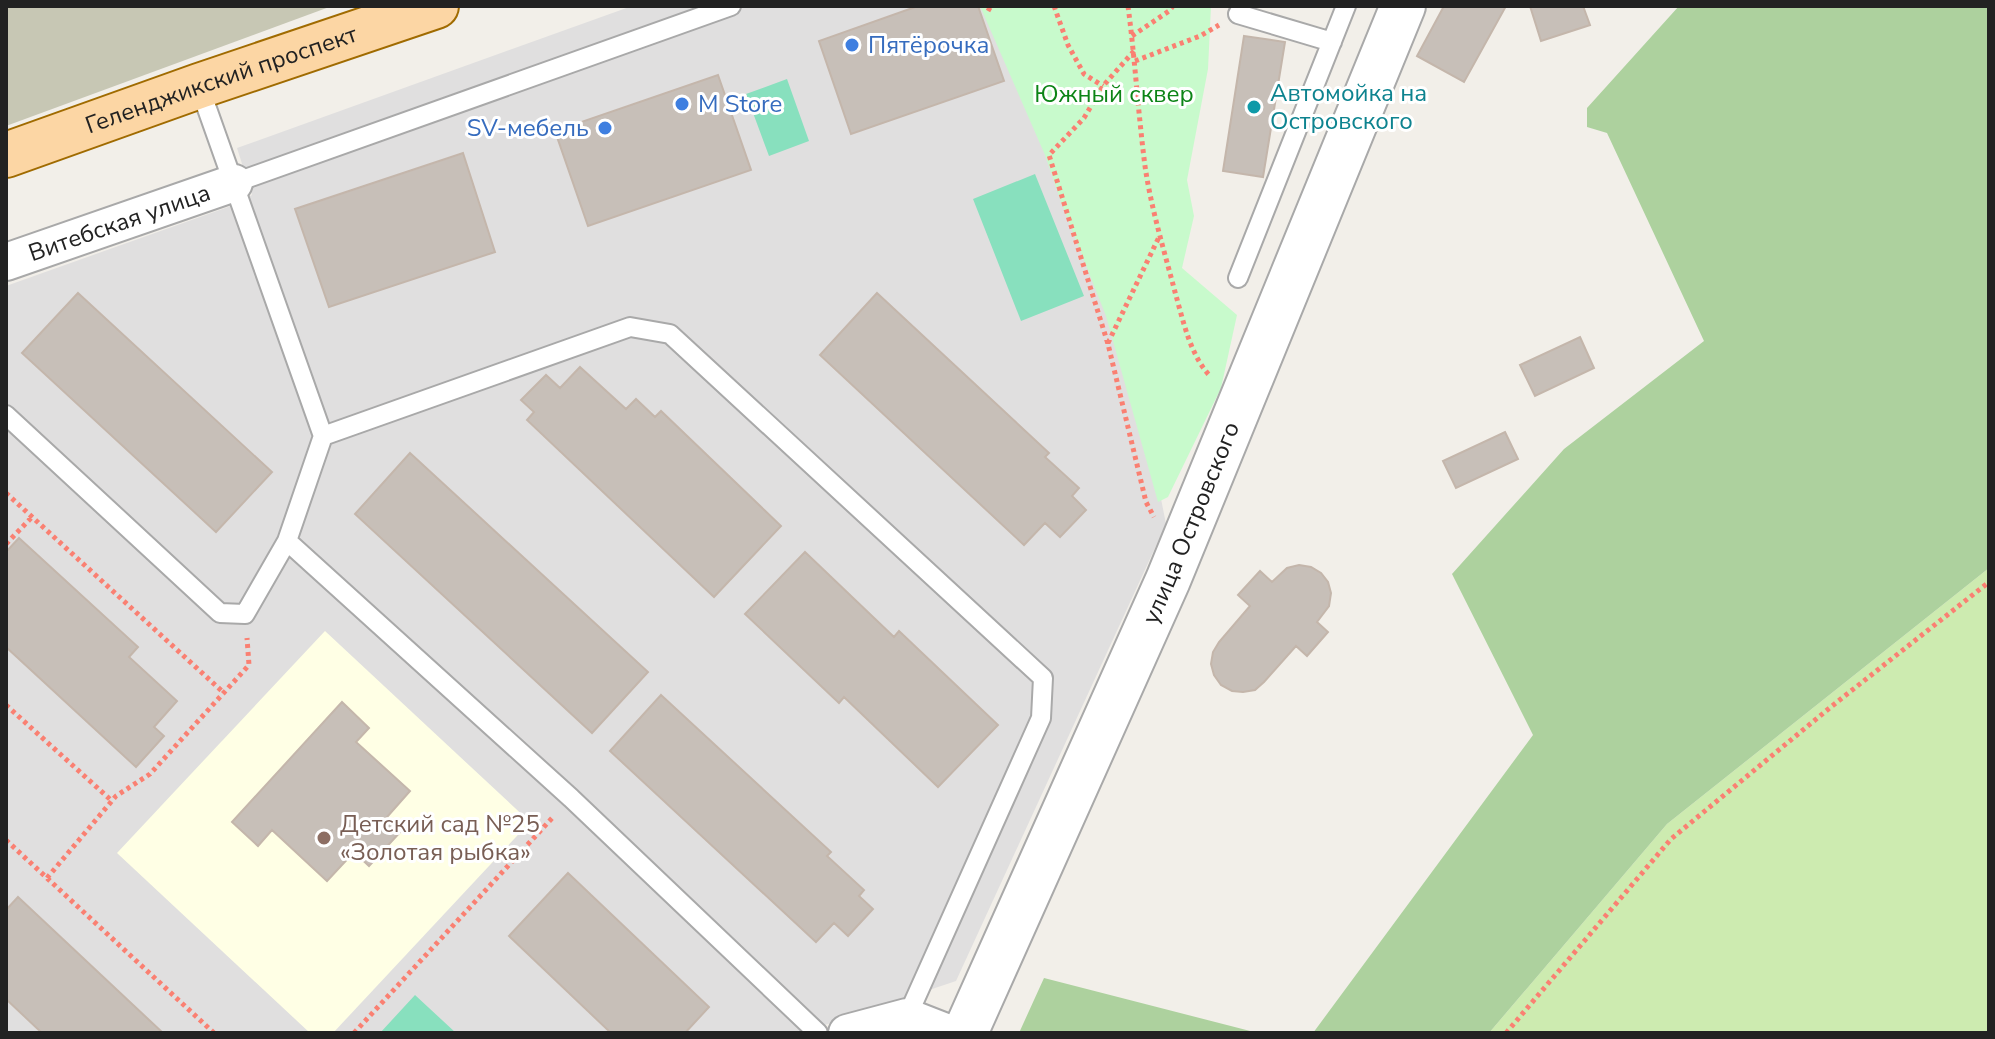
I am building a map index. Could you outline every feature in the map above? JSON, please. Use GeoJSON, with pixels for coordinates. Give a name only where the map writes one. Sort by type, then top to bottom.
{"type":"FeatureCollection","features":[{"type":"Feature","properties":{"kind":"main road","name":"Геленджикский проспект"},"geometry":{"type":"LineString","coordinates":[[6,155],[436,6]]}},
{"type":"Feature","properties":{"kind":"street","name":"улица Островского"},"geometry":{"type":"LineString","coordinates":[[965,1033],[1168,580],[1403,6]]}},
{"type":"Feature","properties":{"kind":"street","name":"Витебская улица"},"geometry":{"type":"LineString","coordinates":[[6,262],[234,183]]}},
{"type":"Feature","properties":{"kind":"street"},"geometry":{"type":"LineString","coordinates":[[847,1033],[907,1017],[948,1033]]}},
{"type":"Feature","properties":{"kind":"lane"},"geometry":{"type":"LineString","coordinates":[[234,183],[731,6]]}},
{"type":"Feature","properties":{"kind":"lane"},"geometry":{"type":"LineString","coordinates":[[1238,278],[1346,6]]}},
{"type":"Feature","properties":{"kind":"lane"},"geometry":{"type":"LineString","coordinates":[[1238,14],[1332,42]]}},
{"type":"Feature","properties":{"kind":"lane"},"geometry":{"type":"LineString","coordinates":[[6,415],[220,613],[245,614],[287,541],[323,436],[199,86]]}},
{"type":"Feature","properties":{"kind":"lane"},"geometry":{"type":"LineString","coordinates":[[323,436],[630,327],[670,334],[1043,678],[1041,718],[907,1017]]}},
{"type":"Feature","properties":{"kind":"lane"},"geometry":{"type":"LineString","coordinates":[[287,541],[571,798],[818,1033]]}},
{"type":"Feature","properties":{"kind":"path"},"geometry":{"type":"LineString","coordinates":[[1054,6],[1068,45],[1084,74],[1103,86]]}},
{"type":"Feature","properties":{"kind":"path"},"geometry":{"type":"LineString","coordinates":[[1128,6],[1145,169],[1184,323],[1202,367],[1211,378]]}},
{"type":"Feature","properties":{"kind":"path"},"geometry":{"type":"LineString","coordinates":[[1132,36],[1173,6]]}},
{"type":"Feature","properties":{"kind":"path"},"geometry":{"type":"LineString","coordinates":[[1135,61],[1200,36],[1238,14]]}},
{"type":"Feature","properties":{"kind":"path"},"geometry":{"type":"LineString","coordinates":[[1134,51],[1103,86],[1084,118],[1049,155],[1108,344],[1146,502],[1160,529]]}},
{"type":"Feature","properties":{"kind":"path"},"geometry":{"type":"LineString","coordinates":[[1108,344],[1160,236]]}},
{"type":"Feature","properties":{"kind":"path"},"geometry":{"type":"LineString","coordinates":[[6,493],[224,693]]}},
{"type":"Feature","properties":{"kind":"path"},"geometry":{"type":"LineString","coordinates":[[6,544],[32,517]]}},
{"type":"Feature","properties":{"kind":"path"},"geometry":{"type":"LineString","coordinates":[[1506,1033],[1671,839],[1989,582]]}},
{"type":"Feature","properties":{"kind":"path"},"geometry":{"type":"LineString","coordinates":[[47,878],[116,796],[150,774],[249,665],[245,614]]}},
{"type":"Feature","properties":{"kind":"path"},"geometry":{"type":"LineString","coordinates":[[6,705],[112,801]]}},
{"type":"Feature","properties":{"kind":"path"},"geometry":{"type":"LineString","coordinates":[[354,1033],[571,798]]}},
{"type":"Feature","properties":{"kind":"path"},"geometry":{"type":"LineString","coordinates":[[6,840],[214,1033]]}},
{"type":"Feature","properties":{"kind":"shaded area"},"geometry":{"type":"Polygon","coordinates":[[[6,6],[332,6],[6,126],[6,6]]]}},
{"type":"Feature","properties":{"kind":"shaded area"},"geometry":{"type":"Polygon","coordinates":[[[632,6],[1010,6],[1090,140],[1166,524],[956,981],[801,1033],[6,1033],[6,286],[228,207],[252,195],[237,148],[632,6]]]}},
{"type":"Feature","properties":{"kind":"shaded area","name":"Детский сад №25 «Золотая рыбка»"},"geometry":{"type":"Polygon","coordinates":[[[325,631],[530,822],[333,1033],[310,1033],[117,853],[325,631]]]}},
{"type":"Feature","properties":{"kind":"green space","name":"Южный сквер"},"geometry":{"type":"Polygon","coordinates":[[[980,6],[1211,6],[1208,69],[1187,180],[1194,216],[1182,268],[1237,315],[1221,388],[1168,497],[1158,502],[1106,316],[1045,155],[980,6]]]}},
{"type":"Feature","properties":{"kind":"green space"},"geometry":{"type":"Polygon","coordinates":[[[1679,6],[1989,6],[1989,568],[1667,824],[1489,1033],[1313,1033],[1533,735],[1452,574],[1564,449],[1704,341],[1607,133],[1587,127],[1587,108],[1679,6]]]}},
{"type":"Feature","properties":{"kind":"green space"},"geometry":{"type":"Polygon","coordinates":[[[787,79],[809,141],[769,156],[746,94],[787,79]]]}},
{"type":"Feature","properties":{"kind":"green space"},"geometry":{"type":"Polygon","coordinates":[[[1035,174],[1084,296],[1021,321],[973,199],[1035,174]]]}},
{"type":"Feature","properties":{"kind":"green space"},"geometry":{"type":"Polygon","coordinates":[[[1989,568],[1989,1033],[1489,1033],[1667,824],[1989,568]]]}},
{"type":"Feature","properties":{"kind":"green space"},"geometry":{"type":"Polygon","coordinates":[[[1044,978],[1258,1033],[1019,1033],[1044,978]]]}},
{"type":"Feature","properties":{"kind":"green space"},"geometry":{"type":"Polygon","coordinates":[[[415,995],[456,1033],[380,1033],[415,995]]]}},
{"type":"Feature","properties":{"kind":"building"},"geometry":{"type":"Polygon","coordinates":[[[918,6],[978,6],[1004,81],[851,134],[819,41],[918,6]]]}},
{"type":"Feature","properties":{"kind":"building"},"geometry":{"type":"Polygon","coordinates":[[[1444,6],[1506,6],[1464,82],[1417,56],[1444,6]]]}},
{"type":"Feature","properties":{"kind":"building"},"geometry":{"type":"Polygon","coordinates":[[[1530,6],[1583,6],[1590,25],[1541,41],[1530,6]]]}},
{"type":"Feature","properties":{"kind":"building","name":"Автомойка на Островского"},"geometry":{"type":"Polygon","coordinates":[[[1244,36],[1285,42],[1263,177],[1223,171],[1244,36]]]}},
{"type":"Feature","properties":{"kind":"building"},"geometry":{"type":"Polygon","coordinates":[[[718,75],[751,170],[588,226],[555,131],[718,75]]]}},
{"type":"Feature","properties":{"kind":"building"},"geometry":{"type":"Polygon","coordinates":[[[463,153],[495,252],[329,307],[295,209],[463,153]]]}},
{"type":"Feature","properties":{"kind":"building"},"geometry":{"type":"Polygon","coordinates":[[[78,293],[272,472],[216,532],[22,353],[78,293]]]}},
{"type":"Feature","properties":{"kind":"building"},"geometry":{"type":"Polygon","coordinates":[[[877,293],[1049,453],[1045,457],[1079,488],[1072,496],[1086,510],[1060,537],[1045,523],[1024,545],[820,355],[877,293]]]}},
{"type":"Feature","properties":{"kind":"building"},"geometry":{"type":"Polygon","coordinates":[[[1580,337],[1594,368],[1535,396],[1520,365],[1580,337]]]}},
{"type":"Feature","properties":{"kind":"building"},"geometry":{"type":"Polygon","coordinates":[[[580,367],[626,409],[636,399],[655,417],[661,411],[781,526],[714,597],[527,420],[534,412],[521,400],[546,375],[560,388],[580,367]]]}},
{"type":"Feature","properties":{"kind":"building"},"geometry":{"type":"Polygon","coordinates":[[[1505,432],[1518,459],[1456,488],[1443,461],[1505,432]]]}},
{"type":"Feature","properties":{"kind":"building"},"geometry":{"type":"Polygon","coordinates":[[[410,453],[648,672],[592,733],[355,514],[410,453]]]}},
{"type":"Feature","properties":{"kind":"building"},"geometry":{"type":"Polygon","coordinates":[[[19,538],[138,647],[129,657],[177,701],[154,727],[164,736],[136,767],[6,647],[6,552],[19,538]]]}},
{"type":"Feature","properties":{"kind":"building"},"geometry":{"type":"Polygon","coordinates":[[[805,552],[894,637],[899,631],[998,725],[938,787],[844,697],[839,703],[745,614],[805,552]]]}},
{"type":"Feature","properties":{"kind":"building"},"geometry":{"type":"Polygon","coordinates":[[[1299,565],[1311,567],[1328,582],[1331,593],[1329,606],[1317,622],[1328,632],[1307,656],[1296,646],[1255,690],[1232,691],[1221,685],[1211,664],[1213,652],[1250,606],[1238,595],[1260,571],[1272,582],[1287,568],[1299,565]]]}},
{"type":"Feature","properties":{"kind":"building"},"geometry":{"type":"Polygon","coordinates":[[[661,695],[831,852],[827,856],[864,890],[859,896],[873,909],[848,936],[834,923],[816,942],[610,751],[661,695]]]}},
{"type":"Feature","properties":{"kind":"building"},"geometry":{"type":"Polygon","coordinates":[[[342,702],[369,728],[356,742],[410,791],[387,817],[402,830],[369,866],[354,852],[327,881],[272,830],[258,846],[232,822],[342,702]]]}},
{"type":"Feature","properties":{"kind":"building"},"geometry":{"type":"Polygon","coordinates":[[[568,873],[709,1007],[685,1033],[611,1033],[509,936],[568,873]]]}},
{"type":"Feature","properties":{"kind":"building"},"geometry":{"type":"Polygon","coordinates":[[[18,897],[163,1033],[42,1033],[6,999],[6,910],[18,897]]]}},
{"type":"Feature","properties":{"kind":"place","name":"Пятёрочка"},"geometry":{"type":"Point","coordinates":[852,45]}},
{"type":"Feature","properties":{"kind":"place","name":"M Store"},"geometry":{"type":"Point","coordinates":[682,104]}},
{"type":"Feature","properties":{"kind":"place","name":"Автомойка на Островского"},"geometry":{"type":"Point","coordinates":[1254,107]}},
{"type":"Feature","properties":{"kind":"place","name":"SV-мебель"},"geometry":{"type":"Point","coordinates":[605,128]}},
{"type":"Feature","properties":{"kind":"place","name":"Детский сад №25 «Золотая рыбка»"},"geometry":{"type":"Point","coordinates":[324,838]}}]}
